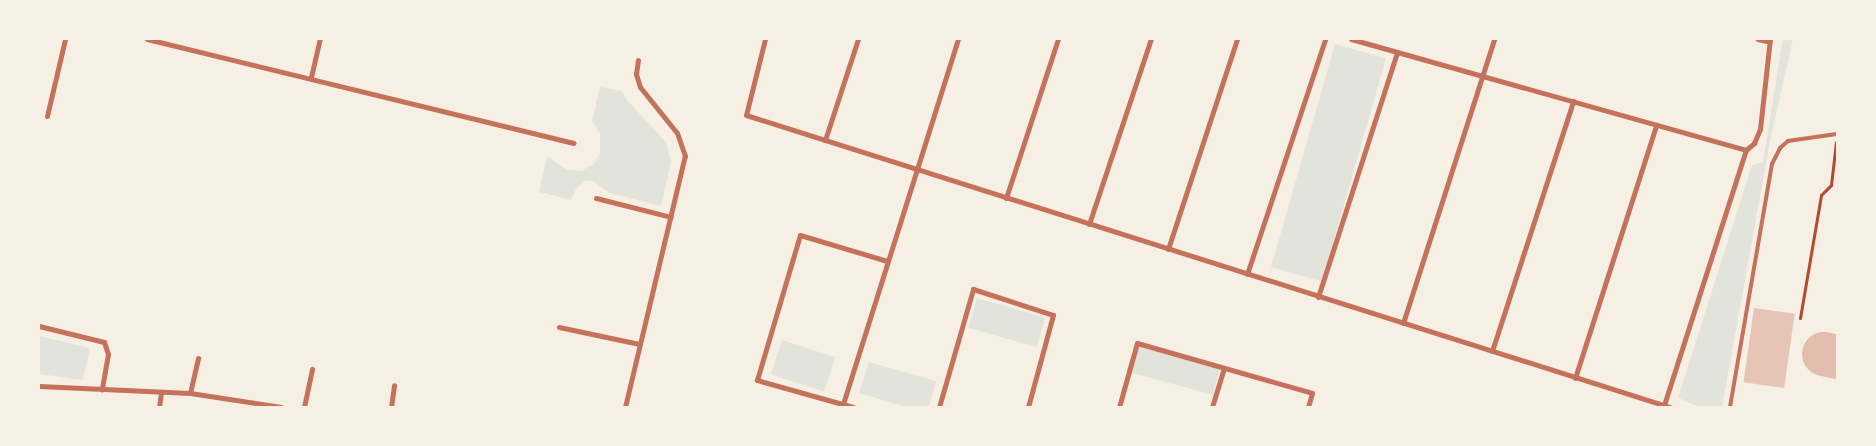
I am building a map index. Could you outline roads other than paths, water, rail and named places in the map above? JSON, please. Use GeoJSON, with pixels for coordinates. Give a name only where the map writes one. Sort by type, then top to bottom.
{"type":"FeatureCollection","features":[{"type":"Feature","properties":{"kind":"street"},"geometry":{"type":"LineString","coordinates":[[48,116],[64,39]]}},
{"type":"Feature","properties":{"kind":"street"},"geometry":{"type":"LineString","coordinates":[[147,39],[574,142]]}},
{"type":"Feature","properties":{"kind":"street"},"geometry":{"type":"LineString","coordinates":[[311,78],[320,39]]}},
{"type":"Feature","properties":{"kind":"street"},"geometry":{"type":"LineString","coordinates":[[765,39],[746,115],[1670,407]]}},
{"type":"Feature","properties":{"kind":"street"},"geometry":{"type":"LineString","coordinates":[[825,140],[858,39]]}},
{"type":"Feature","properties":{"kind":"street"},"geometry":{"type":"LineString","coordinates":[[842,406],[958,39]]}},
{"type":"Feature","properties":{"kind":"street"},"geometry":{"type":"LineString","coordinates":[[1006,198],[1058,39]]}},
{"type":"Feature","properties":{"kind":"street"},"geometry":{"type":"LineString","coordinates":[[1089,224],[1151,39]]}},
{"type":"Feature","properties":{"kind":"street"},"geometry":{"type":"LineString","coordinates":[[1168,249],[1237,39]]}},
{"type":"Feature","properties":{"kind":"street"},"geometry":{"type":"LineString","coordinates":[[1247,274],[1325,39]]}},
{"type":"Feature","properties":{"kind":"street"},"geometry":{"type":"LineString","coordinates":[[1351,39],[1746,150]]}},
{"type":"Feature","properties":{"kind":"street"},"geometry":{"type":"LineString","coordinates":[[1403,323],[1494,39]]}},
{"type":"Feature","properties":{"kind":"street"},"geometry":{"type":"LineString","coordinates":[[1664,405],[1746,150],[1754,143],[1760,129],[1770,40],[1758,39]]}},
{"type":"Feature","properties":{"kind":"street"},"geometry":{"type":"LineString","coordinates":[[1318,296],[1397,52]]}},
{"type":"Feature","properties":{"kind":"street"},"geometry":{"type":"LineString","coordinates":[[624,407],[684,163],[684,149],[677,133],[640,87],[636,74],[638,60]]}},
{"type":"Feature","properties":{"kind":"street"},"geometry":{"type":"LineString","coordinates":[[1492,351],[1573,101]]}},
{"type":"Feature","properties":{"kind":"street"},"geometry":{"type":"LineString","coordinates":[[1575,378],[1656,125]]}},
{"type":"Feature","properties":{"kind":"street"},"geometry":{"type":"LineString","coordinates":[[596,198],[671,217]]}},
{"type":"Feature","properties":{"kind":"street"},"geometry":{"type":"LineString","coordinates":[[853,407],[842,406],[757,380],[800,235],[887,261]]}},
{"type":"Feature","properties":{"kind":"street"},"geometry":{"type":"LineString","coordinates":[[939,407],[973,289],[1053,315],[1028,407]]}},
{"type":"Feature","properties":{"kind":"street"},"geometry":{"type":"LineString","coordinates":[[39,326],[98,338],[108,349],[102,389]]}},
{"type":"Feature","properties":{"kind":"street"},"geometry":{"type":"LineString","coordinates":[[559,326],[639,344]]}},
{"type":"Feature","properties":{"kind":"street"},"geometry":{"type":"LineString","coordinates":[[1119,407],[1137,343],[1312,393],[1308,407]]}},
{"type":"Feature","properties":{"kind":"street"},"geometry":{"type":"LineString","coordinates":[[190,394],[198,358]]}},
{"type":"Feature","properties":{"kind":"street"},"geometry":{"type":"LineString","coordinates":[[1212,407],[1224,368]]}},
{"type":"Feature","properties":{"kind":"street"},"geometry":{"type":"LineString","coordinates":[[304,407],[312,369]]}},
{"type":"Feature","properties":{"kind":"street"},"geometry":{"type":"LineString","coordinates":[[39,386],[190,394],[281,407]]}},
{"type":"Feature","properties":{"kind":"street"},"geometry":{"type":"LineString","coordinates":[[391,407],[394,386]]}},
{"type":"Feature","properties":{"kind":"street"},"geometry":{"type":"LineString","coordinates":[[159,407],[162,392]]}},
{"type":"Feature","properties":{"kind":"lane"},"geometry":{"type":"LineString","coordinates":[[1730,407],[1772,164],[1780,148],[1788,141],[1837,134]]}}]}
